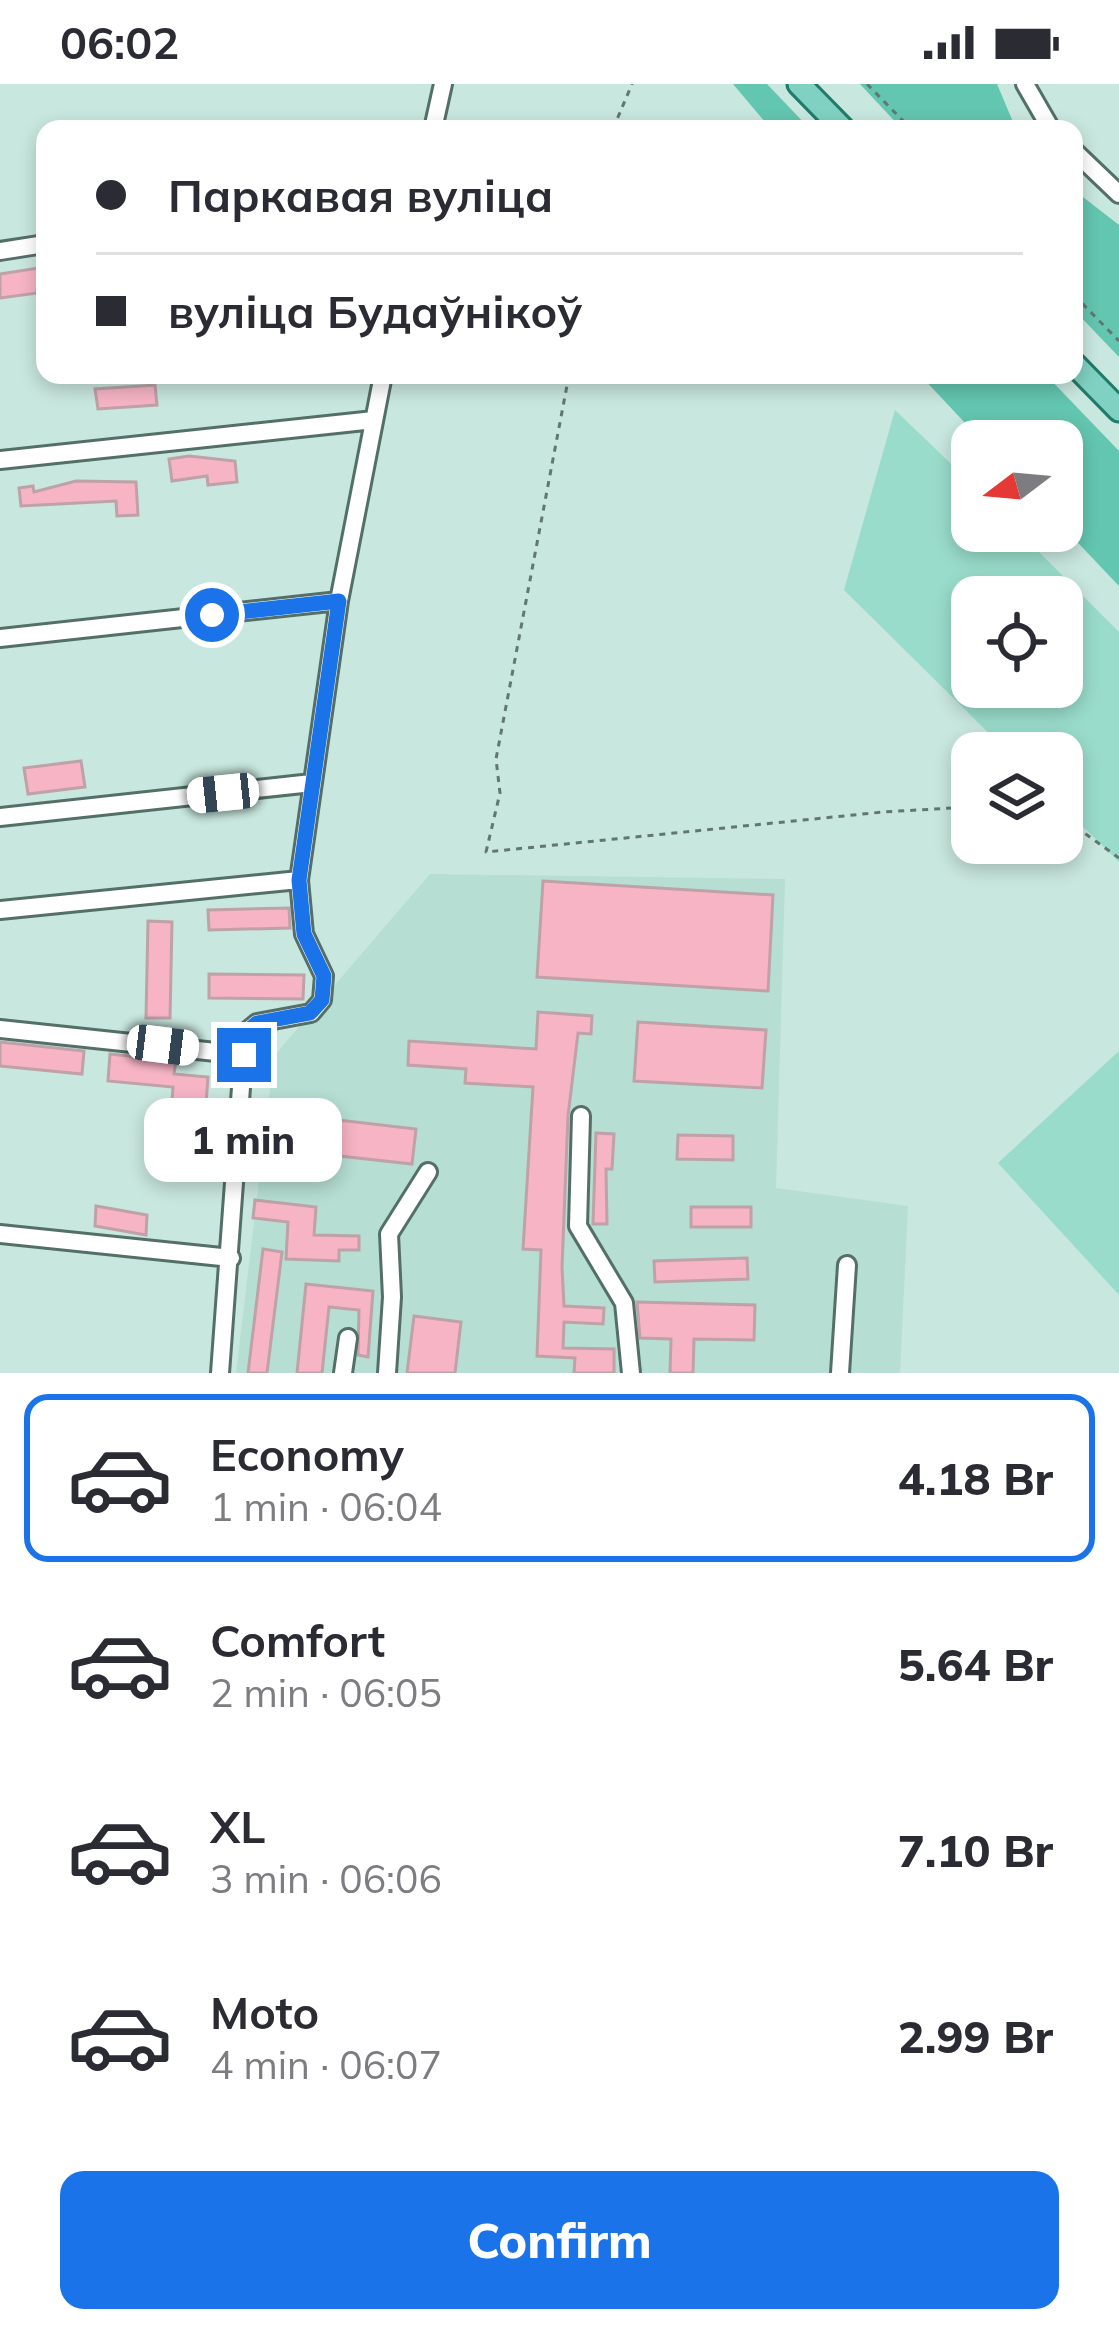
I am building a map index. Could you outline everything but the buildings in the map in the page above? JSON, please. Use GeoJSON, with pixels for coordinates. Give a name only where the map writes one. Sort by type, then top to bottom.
{"type":"FeatureCollection","features":[{"type":"Feature","properties":{"kind":"main road"},"geometry":{"type":"LineString","coordinates":[[799,84],[834,120]]}},
{"type":"Feature","properties":{"kind":"main road"},"geometry":{"type":"LineString","coordinates":[[1083,373],[1119,410]]}},
{"type":"Feature","properties":{"kind":"street"},"geometry":{"type":"LineString","coordinates":[[435,120],[443,84]]}},
{"type":"Feature","properties":{"kind":"street"},"geometry":{"type":"LineString","coordinates":[[1024,84],[1046,120]]}},
{"type":"Feature","properties":{"kind":"street"},"geometry":{"type":"LineString","coordinates":[[1083,160],[1119,194]]}},
{"type":"Feature","properties":{"kind":"street"},"geometry":{"type":"LineString","coordinates":[[0,251],[36,245]]}},
{"type":"Feature","properties":{"kind":"street"},"geometry":{"type":"LineString","coordinates":[[220,1373],[244,1034],[257,1023],[310,1013],[322,1000],[324,976],[304,934],[299,880],[339,601],[381,384]]}},
{"type":"Feature","properties":{"kind":"street"},"geometry":{"type":"LineString","coordinates":[[0,460],[374,420]]}},
{"type":"Feature","properties":{"kind":"street"},"geometry":{"type":"LineString","coordinates":[[0,638],[339,601]]}},
{"type":"Feature","properties":{"kind":"street"},"geometry":{"type":"LineString","coordinates":[[0,818],[311,783]]}},
{"type":"Feature","properties":{"kind":"street"},"geometry":{"type":"LineString","coordinates":[[0,910],[299,880]]}},
{"type":"Feature","properties":{"kind":"street"},"geometry":{"type":"LineString","coordinates":[[0,1028],[244,1055]]}},
{"type":"Feature","properties":{"kind":"street"},"geometry":{"type":"LineString","coordinates":[[581,1115],[578,1226],[624,1303],[632,1373]]}},
{"type":"Feature","properties":{"kind":"street"},"geometry":{"type":"LineString","coordinates":[[387,1373],[392,1297],[387,1271],[389,1234],[428,1172]]}},
{"type":"Feature","properties":{"kind":"street"},"geometry":{"type":"LineString","coordinates":[[0,1234],[231,1258]]}},
{"type":"Feature","properties":{"kind":"street"},"geometry":{"type":"LineString","coordinates":[[840,1373],[848,1265]]}},
{"type":"Feature","properties":{"kind":"street"},"geometry":{"type":"LineString","coordinates":[[343,1373],[348,1339]]}},
{"type":"Feature","properties":{"kind":"path"},"geometry":{"type":"LineString","coordinates":[[617,120],[632,84]]}},
{"type":"Feature","properties":{"kind":"path"},"geometry":{"type":"LineString","coordinates":[[867,84],[902,120]]}},
{"type":"Feature","properties":{"kind":"path"},"geometry":{"type":"LineString","coordinates":[[1083,304],[1119,341]]}},
{"type":"Feature","properties":{"kind":"path"},"geometry":{"type":"LineString","coordinates":[[566,384],[496,759],[500,793],[486,852],[951,808]]}},
{"type":"Feature","properties":{"kind":"path"},"geometry":{"type":"LineString","coordinates":[[1083,832],[1119,858]]}},
{"type":"Feature","properties":{"kind":"shaded area"},"geometry":{"type":"Polygon","coordinates":[[[895,410],[951,464],[951,552],[1039,552],[1063,576],[951,576],[951,696],[844,590],[895,410]]]}},
{"type":"Feature","properties":{"kind":"shaded area"},"geometry":{"type":"Polygon","coordinates":[[[1083,596],[1119,632],[1119,862],[1083,827],[1083,732],[988,732],[963,708],[1083,708],[1083,596]]]}},
{"type":"Feature","properties":{"kind":"shaded area"},"geometry":{"type":"Polygon","coordinates":[[[430,874],[785,879],[776,1188],[908,1206],[900,1373],[236,1373],[274,1056],[430,874]]]}},
{"type":"Feature","properties":{"kind":"shaded area"},"geometry":{"type":"Polygon","coordinates":[[[1119,1051],[1119,1295],[998,1163],[1119,1051]]]}},
{"type":"Feature","properties":{"kind":"green space"},"geometry":{"type":"Polygon","coordinates":[[[733,84],[767,84],[801,120],[763,120],[733,84]]]}},
{"type":"Feature","properties":{"kind":"green space"},"geometry":{"type":"Polygon","coordinates":[[[860,84],[997,84],[1012,120],[894,120],[860,84]]]}},
{"type":"Feature","properties":{"kind":"green space"},"geometry":{"type":"Polygon","coordinates":[[[1083,197],[1119,225],[1119,357],[1083,319],[1083,197]]]}},
{"type":"Feature","properties":{"kind":"green space"},"geometry":{"type":"Polygon","coordinates":[[[928,384],[1055,384],[1119,451],[1119,586],[1083,548],[1083,420],[962,420],[928,384]]]}},
{"type":"Feature","properties":{"kind":"route"},"geometry":{"type":"LineString","coordinates":[[212,615],[339,601],[299,880],[304,934],[324,976],[322,1000],[310,1013],[257,1023],[244,1034],[244,1055]]}}]}
